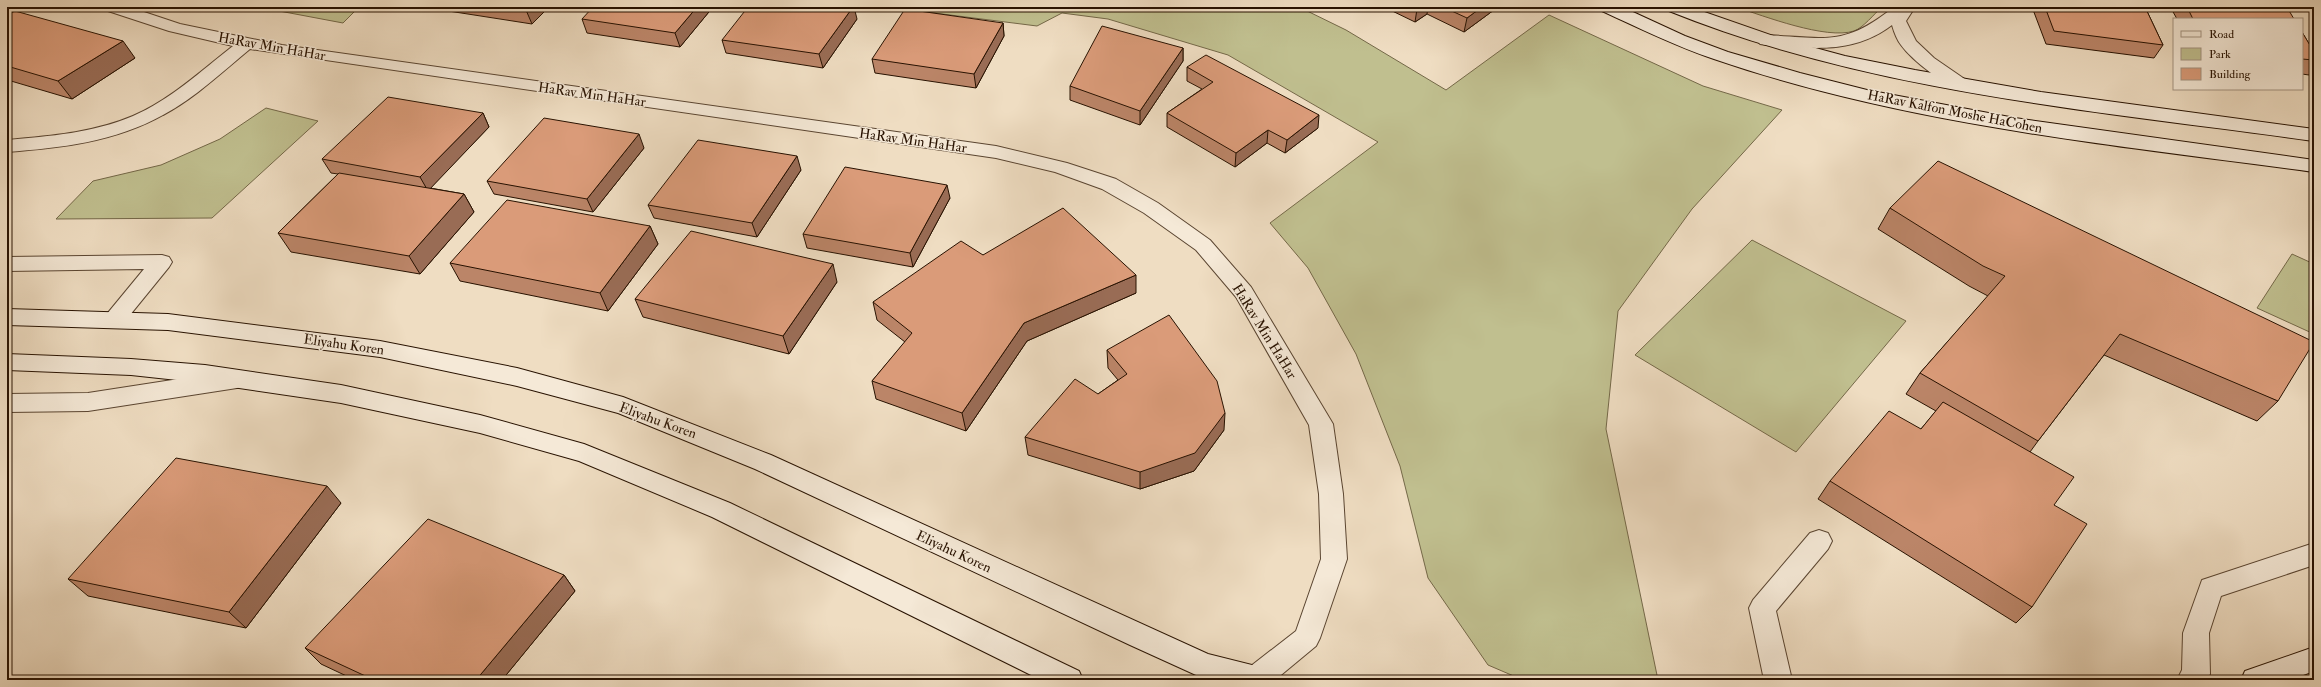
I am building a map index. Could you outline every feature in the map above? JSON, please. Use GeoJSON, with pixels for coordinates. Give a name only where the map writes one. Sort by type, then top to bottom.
{"type":"FeatureCollection","features":[{"type":"Feature","properties":{"kind":"street","name":"HaRav Min HaHar"},"geometry":{"type":"LineString","coordinates":[[114,7],[172,26],[282,50],[996,152],[1060,167],[1109,184],[1151,208],[1203,245],[1244,292],[1321,424],[1331,494],[1334,560],[1306,638],[1262,679]]}},
{"type":"Feature","properties":{"kind":"street","name":"HaRav Kalfon Moshe HaCohen"},"geometry":{"type":"LineString","coordinates":[[1608,7],[1674,37],[1721,55],[1791,77],[1881,99],[2010,123],[2314,166]]}},
{"type":"Feature","properties":{"kind":"street","name":"HaRav Kalfon Moshe HaCohen"},"geometry":{"type":"LineString","coordinates":[[1675,7],[1737,32],[1882,70],[2003,92],[2314,135]]}},
{"type":"Feature","properties":{"kind":"street"},"geometry":{"type":"LineString","coordinates":[[1766,40],[1826,43],[1854,40],[1873,31],[1904,7]]}},
{"type":"Feature","properties":{"kind":"street"},"geometry":{"type":"LineString","coordinates":[[1907,7],[1898,20],[1908,43],[1928,62],[1960,84]]}},
{"type":"Feature","properties":{"kind":"street"},"geometry":{"type":"LineString","coordinates":[[7,146],[77,138],[117,128],[156,112],[184,94],[247,43]]}},
{"type":"Feature","properties":{"kind":"street"},"geometry":{"type":"LineString","coordinates":[[7,264],[162,262],[113,320]]}},
{"type":"Feature","properties":{"kind":"street","name":"Eliyahu Koren"},"geometry":{"type":"LineString","coordinates":[[7,317],[168,322],[242,330],[380,349],[517,377],[623,406],[762,462],[1138,637],[1206,666],[1262,679]]}},
{"type":"Feature","properties":{"kind":"street"},"geometry":{"type":"LineString","coordinates":[[7,362],[131,367],[237,379],[349,396],[480,424],[584,452],[721,510],[1069,680]]}},
{"type":"Feature","properties":{"kind":"street"},"geometry":{"type":"LineString","coordinates":[[7,403],[88,402],[237,379]]}},
{"type":"Feature","properties":{"kind":"street"},"geometry":{"type":"LineString","coordinates":[[1778,680],[1762,608],[1819,541]]}},
{"type":"Feature","properties":{"kind":"street"},"geometry":{"type":"LineString","coordinates":[[2191,680],[2196,674],[2196,633],[2211,588],[2314,554]]}},
{"type":"Feature","properties":{"kind":"street"},"geometry":{"type":"LineString","coordinates":[[2255,680],[2314,659]]}},
{"type":"Feature","properties":{"kind":"green space"},"geometry":{"type":"Polygon","coordinates":[[[258,7],[359,7],[343,23],[258,7]]]}},
{"type":"Feature","properties":{"kind":"green space"},"geometry":{"type":"Polygon","coordinates":[[[887,7],[1299,7],[1346,30],[1446,90],[1549,15],[1703,86],[1782,110],[1692,209],[1618,311],[1606,429],[1658,680],[1523,680],[1488,665],[1428,578],[1400,466],[1356,354],[1308,268],[1270,223],[1378,142],[1228,55],[1108,19],[1062,13],[1037,26],[887,7]]]}},
{"type":"Feature","properties":{"kind":"green space"},"geometry":{"type":"Polygon","coordinates":[[[1736,7],[1882,7],[1865,24],[1854,31],[1842,33],[1812,30],[1795,26],[1736,7]]]}},
{"type":"Feature","properties":{"kind":"green space"},"geometry":{"type":"Polygon","coordinates":[[[266,108],[318,121],[212,218],[56,219],[93,181],[161,165],[220,139],[266,108]]]}},
{"type":"Feature","properties":{"kind":"green space"},"geometry":{"type":"Polygon","coordinates":[[[1752,240],[1906,321],[1796,452],[1635,355],[1752,240]]]}},
{"type":"Feature","properties":{"kind":"green space"},"geometry":{"type":"Polygon","coordinates":[[[2292,254],[2314,264],[2314,334],[2257,308],[2292,254]]]}},
{"type":"Feature","properties":{"kind":"building"},"geometry":{"type":"Polygon","coordinates":[[[503,7],[530,7],[526,10],[503,7]]]}},
{"type":"Feature","properties":{"kind":"building"},"geometry":{"type":"Polygon","coordinates":[[[593,7],[697,7],[675,33],[582,19],[593,7]]]}},
{"type":"Feature","properties":{"kind":"building"},"geometry":{"type":"Polygon","coordinates":[[[748,7],[853,7],[819,54],[722,40],[748,7]]]}},
{"type":"Feature","properties":{"kind":"building"},"geometry":{"type":"Polygon","coordinates":[[[1443,7],[1482,7],[1467,18],[1443,7]]]}},
{"type":"Feature","properties":{"kind":"building"},"geometry":{"type":"Polygon","coordinates":[[[2045,7],[2145,7],[2163,45],[2054,31],[2045,7]]]}},
{"type":"Feature","properties":{"kind":"building"},"geometry":{"type":"Polygon","coordinates":[[[2187,7],[2273,7],[2288,9],[2293,18],[2192,18],[2187,7]]]}},
{"type":"Feature","properties":{"kind":"building"},"geometry":{"type":"Polygon","coordinates":[[[905,9],[1003,23],[974,74],[872,59],[905,9]]]}},
{"type":"Feature","properties":{"kind":"building"},"geometry":{"type":"Polygon","coordinates":[[[15,11],[123,41],[58,81],[7,66],[7,15],[15,11]]]}},
{"type":"Feature","properties":{"kind":"building"},"geometry":{"type":"Polygon","coordinates":[[[1102,26],[1183,48],[1140,111],[1070,86],[1102,26]]]}},
{"type":"Feature","properties":{"kind":"building"},"geometry":{"type":"Polygon","coordinates":[[[2303,34],[2314,52],[2314,60],[2303,59],[2303,34]]]}},
{"type":"Feature","properties":{"kind":"building"},"geometry":{"type":"Polygon","coordinates":[[[1206,55],[1319,115],[1287,140],[1268,130],[1236,153],[1167,113],[1213,82],[1187,67],[1206,55]]]}},
{"type":"Feature","properties":{"kind":"building"},"geometry":{"type":"Polygon","coordinates":[[[388,97],[483,113],[420,177],[322,159],[388,97]]]}},
{"type":"Feature","properties":{"kind":"building"},"geometry":{"type":"Polygon","coordinates":[[[544,118],[639,134],[587,199],[487,181],[544,118]]]}},
{"type":"Feature","properties":{"kind":"building"},"geometry":{"type":"Polygon","coordinates":[[[698,140],[797,156],[752,223],[648,205],[698,140]]]}},
{"type":"Feature","properties":{"kind":"building"},"geometry":{"type":"Polygon","coordinates":[[[1938,161],[2314,342],[2278,401],[2120,334],[2038,441],[1920,373],[2005,276],[1983,266],[1890,208],[1938,161]]]}},
{"type":"Feature","properties":{"kind":"building"},"geometry":{"type":"Polygon","coordinates":[[[845,167],[947,185],[910,253],[803,234],[845,167]]]}},
{"type":"Feature","properties":{"kind":"building"},"geometry":{"type":"Polygon","coordinates":[[[339,173],[464,194],[409,256],[278,233],[339,173]]]}},
{"type":"Feature","properties":{"kind":"building"},"geometry":{"type":"Polygon","coordinates":[[[507,200],[650,226],[600,293],[450,263],[507,200]]]}},
{"type":"Feature","properties":{"kind":"building"},"geometry":{"type":"Polygon","coordinates":[[[1063,208],[1136,275],[1024,323],[962,413],[872,381],[912,333],[873,302],[961,241],[983,255],[1063,208]]]}},
{"type":"Feature","properties":{"kind":"building"},"geometry":{"type":"Polygon","coordinates":[[[691,231],[833,264],[783,336],[635,299],[691,231]]]}},
{"type":"Feature","properties":{"kind":"building"},"geometry":{"type":"Polygon","coordinates":[[[1169,315],[1217,381],[1225,413],[1195,453],[1140,472],[1025,437],[1075,379],[1098,394],[1127,374],[1107,350],[1169,315]]]}},
{"type":"Feature","properties":{"kind":"building"},"geometry":{"type":"Polygon","coordinates":[[[1943,402],[2074,477],[2054,505],[2087,524],[2032,607],[1830,481],[1889,411],[1921,429],[1943,402]]]}},
{"type":"Feature","properties":{"kind":"building"},"geometry":{"type":"Polygon","coordinates":[[[176,458],[327,486],[229,612],[68,579],[176,458]]]}},
{"type":"Feature","properties":{"kind":"building"},"geometry":{"type":"Polygon","coordinates":[[[428,519],[564,575],[476,680],[374,680],[305,648],[428,519]]]}}]}
